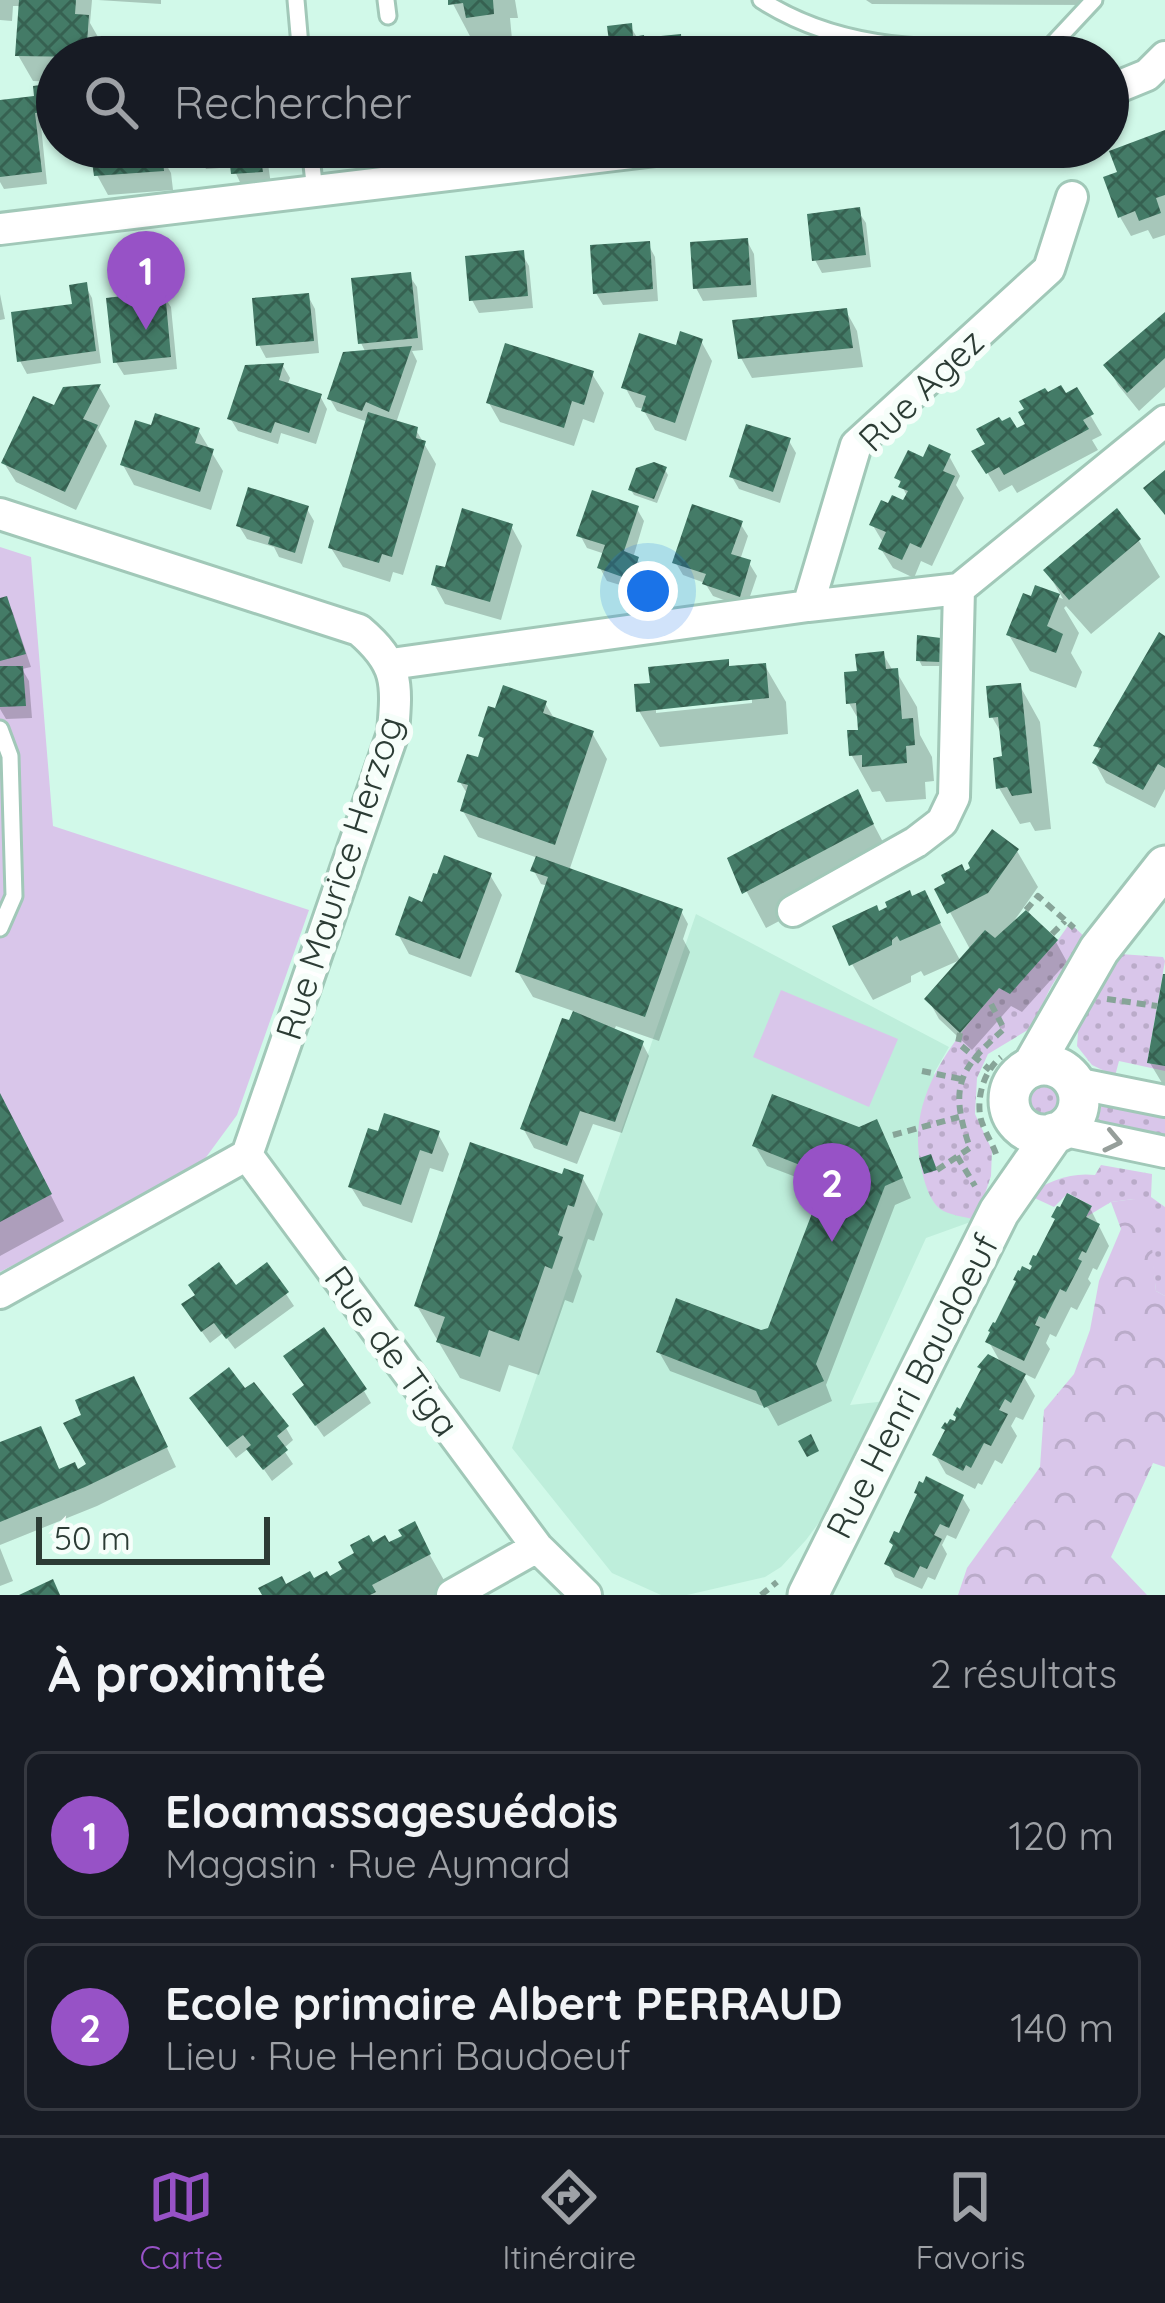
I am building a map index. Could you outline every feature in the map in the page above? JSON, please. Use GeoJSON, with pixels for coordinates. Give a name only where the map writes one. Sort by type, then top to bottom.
{"type":"FeatureCollection","features":[{"type":"Feature","properties":{"kind":"street"},"geometry":{"type":"LineString","coordinates":[[1129,83],[1147,75],[1165,57]]}},
{"type":"Feature","properties":{"kind":"street"},"geometry":{"type":"LineString","coordinates":[[0,229],[510,168]]}},
{"type":"Feature","properties":{"kind":"street","name":"Rue Agez"},"geometry":{"type":"LineString","coordinates":[[808,606],[856,445],[1049,268],[1072,197]]}},
{"type":"Feature","properties":{"kind":"street"},"geometry":{"type":"LineString","coordinates":[[391,664],[959,589],[1165,422]]}},
{"type":"Feature","properties":{"kind":"street","name":"Rue Maurice Herzog"},"geometry":{"type":"LineString","coordinates":[[0,514],[359,630],[391,664],[396,698],[393,733],[247,1155]]}},
{"type":"Feature","properties":{"kind":"street"},"geometry":{"type":"LineString","coordinates":[[793,910],[916,842],[942,822],[954,797],[959,589]]}},
{"type":"Feature","properties":{"kind":"street"},"geometry":{"type":"LineString","coordinates":[[1059,1075],[1099,950],[1165,866]]}},
{"type":"Feature","properties":{"kind":"street"},"geometry":{"type":"LineString","coordinates":[[1165,1101],[1024,1071],[1009,1095],[1012,1113],[1024,1129],[1034,1133],[1058,1132],[1165,1152]]}},
{"type":"Feature","properties":{"kind":"street"},"geometry":{"type":"LineString","coordinates":[[1058,1132],[1076,1115],[1079,1093],[1059,1075]]}},
{"type":"Feature","properties":{"kind":"street","name":"Rue Henri Baudoeuf"},"geometry":{"type":"LineString","coordinates":[[786,1595],[813,1583],[991,1195],[1012,1113]]}},
{"type":"Feature","properties":{"kind":"street","name":"Rue Henri Baudoeuf"},"geometry":{"type":"LineString","coordinates":[[991,1195],[1058,1132]]}},
{"type":"Feature","properties":{"kind":"street"},"geometry":{"type":"LineString","coordinates":[[0,1293],[247,1155]]}},
{"type":"Feature","properties":{"kind":"street","name":"Rue de Tiga"},"geometry":{"type":"LineString","coordinates":[[247,1155],[537,1547],[586,1595]]}},
{"type":"Feature","properties":{"kind":"street"},"geometry":{"type":"LineString","coordinates":[[452,1595],[537,1547]]}},
{"type":"Feature","properties":{"kind":"lane"},"geometry":{"type":"LineString","coordinates":[[296,0],[299,36]]}},
{"type":"Feature","properties":{"kind":"lane"},"geometry":{"type":"LineString","coordinates":[[761,0],[790,19],[842,36]]}},
{"type":"Feature","properties":{"kind":"lane"},"geometry":{"type":"LineString","coordinates":[[1064,36],[1094,0]]}},
{"type":"Feature","properties":{"kind":"lane"},"geometry":{"type":"LineString","coordinates":[[312,168],[315,192]]}},
{"type":"Feature","properties":{"kind":"lane"},"geometry":{"type":"LineString","coordinates":[[0,730],[10,756],[14,896],[0,928]]}},
{"type":"Feature","properties":{"kind":"path"},"geometry":{"type":"LineString","coordinates":[[1026,910],[1037,896],[1078,931]]}},
{"type":"Feature","properties":{"kind":"path"},"geometry":{"type":"LineString","coordinates":[[1052,934],[1065,921]]}},
{"type":"Feature","properties":{"kind":"path"},"geometry":{"type":"LineString","coordinates":[[1080,998],[1157,1006]]}},
{"type":"Feature","properties":{"kind":"path"},"geometry":{"type":"LineString","coordinates":[[937,1170],[970,1148],[959,1117],[961,1079],[974,1056],[1004,1029],[989,1000]]}},
{"type":"Feature","properties":{"kind":"path"},"geometry":{"type":"LineString","coordinates":[[959,1033],[958,1042],[990,1070]]}},
{"type":"Feature","properties":{"kind":"path"},"geometry":{"type":"LineString","coordinates":[[922,1071],[961,1079]]}},
{"type":"Feature","properties":{"kind":"path"},"geometry":{"type":"LineString","coordinates":[[893,1135],[959,1117]]}},
{"type":"Feature","properties":{"kind":"path"},"geometry":{"type":"LineString","coordinates":[[957,1156],[991,1195]]}},
{"type":"Feature","properties":{"kind":"shaded area"},"geometry":{"type":"Polygon","coordinates":[[[696,914],[949,1047],[934,1073],[976,1220],[926,1238],[850,1405],[887,1401],[847,1485],[781,1567],[765,1577],[687,1595],[661,1595],[612,1573],[512,1448],[696,914]],[[773,1094],[752,1146],[820,1173],[824,1182],[768,1328],[761,1330],[677,1298],[656,1351],[756,1391],[765,1408],[823,1381],[816,1364],[885,1186],[877,1119],[859,1127],[773,1094]]]}},
{"type":"Feature","properties":{"kind":"green space"},"geometry":{"type":"Polygon","coordinates":[[[0,547],[31,557],[53,826],[309,910],[237,1115],[204,1160],[0,1272],[0,547]]]}},
{"type":"Feature","properties":{"kind":"green space"},"geometry":{"type":"Polygon","coordinates":[[[1070,923],[1089,941],[1056,979],[1036,1025],[988,1054],[977,1078],[975,1114],[992,1150],[991,1176],[976,1220],[943,1211],[930,1195],[921,1167],[920,1116],[927,1092],[951,1048],[982,1007],[999,988],[1010,993],[1070,923]]]}},
{"type":"Feature","properties":{"kind":"green space"},"geometry":{"type":"Polygon","coordinates":[[[1120,954],[1163,957],[1165,961],[1147,1063],[1165,1066],[1165,1071],[1119,1061],[1115,1076],[1092,1065],[1077,1046],[1079,1019],[1120,954]]]}},
{"type":"Feature","properties":{"kind":"green space"},"geometry":{"type":"Polygon","coordinates":[[[781,990],[898,1039],[869,1107],[753,1057],[781,990]]]}},
{"type":"Feature","properties":{"kind":"green space"},"geometry":{"type":"Polygon","coordinates":[[[1042,1083],[1054,1088],[1059,1100],[1054,1112],[1042,1117],[1030,1112],[1025,1100],[1030,1088],[1042,1083]]]}},
{"type":"Feature","properties":{"kind":"green space"},"geometry":{"type":"Polygon","coordinates":[[[1104,1095],[1165,1106],[1165,1141],[1097,1124],[1104,1095]]]}},
{"type":"Feature","properties":{"kind":"green space"},"geometry":{"type":"Polygon","coordinates":[[[1101,1165],[1152,1174],[1151,1197],[1165,1207],[1165,1296],[1156,1291],[1152,1257],[1134,1199],[1111,1202],[1086,1217],[1092,1206],[1068,1193],[1054,1207],[1028,1195],[1060,1179],[1095,1175],[1101,1165]]]}},
{"type":"Feature","properties":{"kind":"green space"},"geometry":{"type":"Polygon","coordinates":[[[1134,1199],[1149,1215],[1156,1291],[1165,1296],[1165,1467],[1153,1463],[1111,1557],[1147,1595],[958,1595],[967,1568],[1040,1467],[1044,1410],[1074,1374],[1090,1330],[1099,1281],[1121,1229],[1111,1202],[1134,1199]]]}},
{"type":"Feature","properties":{"kind":"building"},"geometry":{"type":"Polygon","coordinates":[[[19,0],[76,0],[75,14],[89,15],[88,36],[36,36],[36,56],[15,56],[19,0]]]}},
{"type":"Feature","properties":{"kind":"building"},"geometry":{"type":"Polygon","coordinates":[[[448,0],[493,0],[494,14],[466,18],[463,3],[448,5],[448,0]]]}},
{"type":"Feature","properties":{"kind":"building"},"geometry":{"type":"Polygon","coordinates":[[[632,23],[633,36],[608,36],[607,26],[632,23]]]}},
{"type":"Feature","properties":{"kind":"building"},"geometry":{"type":"Polygon","coordinates":[[[36,86],[36,168],[42,172],[0,177],[0,100],[34,96],[36,86]]]}},
{"type":"Feature","properties":{"kind":"building"},"geometry":{"type":"Polygon","coordinates":[[[1165,130],[1165,195],[1156,198],[1161,213],[1139,221],[1135,211],[1118,218],[1103,177],[1117,172],[1115,168],[1129,168],[1129,144],[1165,130]]]}},
{"type":"Feature","properties":{"kind":"building"},"geometry":{"type":"Polygon","coordinates":[[[93,168],[164,171],[94,176],[93,168]]]}},
{"type":"Feature","properties":{"kind":"building"},"geometry":{"type":"Polygon","coordinates":[[[230,168],[262,168],[263,172],[231,174],[230,168]]]}},
{"type":"Feature","properties":{"kind":"building"},"geometry":{"type":"Polygon","coordinates":[[[860,207],[866,255],[812,261],[807,214],[860,207]]]}},
{"type":"Feature","properties":{"kind":"building"},"geometry":{"type":"Polygon","coordinates":[[[748,238],[751,285],[693,289],[690,242],[748,238]]]}},
{"type":"Feature","properties":{"kind":"building"},"geometry":{"type":"Polygon","coordinates":[[[650,241],[653,289],[593,294],[590,245],[650,241]]]}},
{"type":"Feature","properties":{"kind":"building"},"geometry":{"type":"Polygon","coordinates":[[[524,250],[528,296],[469,301],[465,256],[524,250]]]}},
{"type":"Feature","properties":{"kind":"building"},"geometry":{"type":"Polygon","coordinates":[[[411,272],[418,338],[358,344],[351,278],[411,272]]]}},
{"type":"Feature","properties":{"kind":"building"},"geometry":{"type":"Polygon","coordinates":[[[87,282],[96,351],[17,362],[11,312],[72,304],[69,285],[87,282]]]}},
{"type":"Feature","properties":{"kind":"building"},"geometry":{"type":"Polygon","coordinates":[[[165,291],[171,357],[113,363],[106,298],[165,291]]]}},
{"type":"Feature","properties":{"kind":"building"},"geometry":{"type":"Polygon","coordinates":[[[309,293],[314,341],[256,346],[252,298],[309,293]]]}},
{"type":"Feature","properties":{"kind":"building"},"geometry":{"type":"Polygon","coordinates":[[[847,308],[853,348],[738,359],[732,320],[847,308]]]}},
{"type":"Feature","properties":{"kind":"building"},"geometry":{"type":"Polygon","coordinates":[[[1165,312],[1165,358],[1127,393],[1103,365],[1165,312]]]}},
{"type":"Feature","properties":{"kind":"building"},"geometry":{"type":"Polygon","coordinates":[[[680,331],[703,339],[675,423],[641,411],[646,396],[621,388],[639,333],[676,345],[680,331]]]}},
{"type":"Feature","properties":{"kind":"building"},"geometry":{"type":"Polygon","coordinates":[[[505,343],[594,371],[584,405],[572,401],[564,428],[486,403],[505,343]]]}},
{"type":"Feature","properties":{"kind":"building"},"geometry":{"type":"Polygon","coordinates":[[[412,346],[389,412],[366,402],[362,411],[327,399],[343,352],[412,346]]]}},
{"type":"Feature","properties":{"kind":"building"},"geometry":{"type":"Polygon","coordinates":[[[284,363],[279,380],[322,394],[309,433],[275,422],[271,433],[227,419],[245,365],[284,363]]]}},
{"type":"Feature","properties":{"kind":"building"},"geometry":{"type":"Polygon","coordinates":[[[101,384],[83,419],[98,425],[65,492],[1,463],[33,396],[54,405],[63,387],[101,384]]]}},
{"type":"Feature","properties":{"kind":"building"},"geometry":{"type":"Polygon","coordinates":[[[1061,385],[1066,393],[1077,387],[1094,414],[1083,420],[1089,429],[1004,475],[999,467],[986,474],[971,451],[985,444],[976,429],[999,417],[1002,421],[1010,417],[1017,428],[1025,424],[1018,412],[1024,409],[1019,401],[1061,385]]]}},
{"type":"Feature","properties":{"kind":"building"},"geometry":{"type":"Polygon","coordinates":[[[368,412],[418,427],[416,438],[426,441],[392,557],[382,554],[379,563],[328,548],[368,412]]]}},
{"type":"Feature","properties":{"kind":"building"},"geometry":{"type":"Polygon","coordinates":[[[155,413],[200,428],[195,443],[214,449],[200,492],[120,465],[135,420],[151,425],[155,413]]]}},
{"type":"Feature","properties":{"kind":"building"},"geometry":{"type":"Polygon","coordinates":[[[746,424],[791,438],[773,492],[729,477],[746,424]]]}},
{"type":"Feature","properties":{"kind":"building"},"geometry":{"type":"Polygon","coordinates":[[[929,444],[951,454],[943,471],[955,476],[921,548],[910,543],[902,560],[878,549],[886,532],[869,525],[881,500],[888,503],[892,495],[903,500],[908,491],[898,487],[901,481],[894,478],[908,450],[923,457],[929,444]]]}},
{"type":"Feature","properties":{"kind":"building"},"geometry":{"type":"Polygon","coordinates":[[[654,462],[667,467],[654,499],[628,490],[636,468],[654,462]]]}},
{"type":"Feature","properties":{"kind":"building"},"geometry":{"type":"Polygon","coordinates":[[[1165,470],[1165,515],[1143,488],[1165,470]]]}},
{"type":"Feature","properties":{"kind":"building"},"geometry":{"type":"Polygon","coordinates":[[[248,487],[309,506],[295,553],[268,544],[270,537],[236,526],[248,487]]]}},
{"type":"Feature","properties":{"kind":"building"},"geometry":{"type":"Polygon","coordinates":[[[592,490],[639,506],[624,551],[639,557],[631,580],[597,568],[605,545],[576,536],[592,490]]]}},
{"type":"Feature","properties":{"kind":"building"},"geometry":{"type":"Polygon","coordinates":[[[692,504],[743,521],[731,554],[751,560],[740,597],[702,584],[706,574],[672,563],[692,504]]]}},
{"type":"Feature","properties":{"kind":"building"},"geometry":{"type":"Polygon","coordinates":[[[462,508],[513,524],[490,602],[431,585],[436,565],[445,567],[462,508]]]}},
{"type":"Feature","properties":{"kind":"building"},"geometry":{"type":"Polygon","coordinates":[[[1117,508],[1141,539],[1069,600],[1043,570],[1117,508]]]}},
{"type":"Feature","properties":{"kind":"building"},"geometry":{"type":"Polygon","coordinates":[[[630,579],[643,583],[635,608],[622,603],[630,579]]]}},
{"type":"Feature","properties":{"kind":"building"},"geometry":{"type":"Polygon","coordinates":[[[1035,585],[1060,594],[1047,626],[1063,634],[1056,653],[1006,635],[1023,593],[1031,596],[1035,585]]]}},
{"type":"Feature","properties":{"kind":"building"},"geometry":{"type":"Polygon","coordinates":[[[7,596],[26,654],[0,661],[0,598],[7,596]]]}},
{"type":"Feature","properties":{"kind":"building"},"geometry":{"type":"Polygon","coordinates":[[[1159,632],[1165,636],[1165,768],[1158,764],[1143,790],[1092,763],[1101,748],[1093,746],[1159,632]]]}},
{"type":"Feature","properties":{"kind":"building"},"geometry":{"type":"Polygon","coordinates":[[[917,635],[941,638],[940,662],[916,661],[917,635]]]}},
{"type":"Feature","properties":{"kind":"building"},"geometry":{"type":"Polygon","coordinates":[[[884,651],[886,669],[898,668],[902,719],[913,718],[915,745],[906,746],[907,763],[862,767],[862,755],[849,756],[847,730],[858,730],[856,703],[846,704],[844,672],[857,671],[855,654],[884,651]]]}},
{"type":"Feature","properties":{"kind":"building"},"geometry":{"type":"Polygon","coordinates":[[[729,659],[729,666],[766,663],[769,698],[636,712],[634,684],[650,683],[648,667],[729,659]]]}},
{"type":"Feature","properties":{"kind":"building"},"geometry":{"type":"Polygon","coordinates":[[[0,666],[23,666],[26,706],[0,707],[0,666]]]}},
{"type":"Feature","properties":{"kind":"building"},"geometry":{"type":"Polygon","coordinates":[[[1021,683],[1032,793],[1012,796],[1007,787],[996,789],[993,758],[1002,756],[998,717],[989,718],[986,686],[1021,683]]]}},
{"type":"Feature","properties":{"kind":"building"},"geometry":{"type":"Polygon","coordinates":[[[503,685],[547,701],[543,713],[594,731],[555,845],[460,811],[468,785],[457,782],[467,754],[478,757],[484,738],[478,736],[488,706],[495,708],[503,685]]]}},
{"type":"Feature","properties":{"kind":"building"},"geometry":{"type":"Polygon","coordinates":[[[858,789],[874,824],[742,894],[727,858],[858,789]]]}},
{"type":"Feature","properties":{"kind":"building"},"geometry":{"type":"Polygon","coordinates":[[[992,829],[1019,849],[988,893],[947,914],[934,889],[945,883],[941,875],[962,864],[965,871],[970,868],[968,863],[992,829]]]}},
{"type":"Feature","properties":{"kind":"building"},"geometry":{"type":"Polygon","coordinates":[[[444,855],[492,873],[460,959],[395,935],[409,896],[422,902],[444,855]]]}},
{"type":"Feature","properties":{"kind":"building"},"geometry":{"type":"Polygon","coordinates":[[[536,856],[683,909],[645,1017],[515,972],[548,877],[530,871],[536,856]]]}},
{"type":"Feature","properties":{"kind":"building"},"geometry":{"type":"Polygon","coordinates":[[[910,890],[912,896],[925,890],[941,923],[900,941],[897,936],[892,945],[849,966],[832,926],[877,905],[879,911],[887,907],[885,902],[910,890]]]}},
{"type":"Feature","properties":{"kind":"building"},"geometry":{"type":"Polygon","coordinates":[[[1026,910],[1058,940],[1010,994],[999,988],[960,1033],[924,999],[985,930],[995,938],[1026,910]]]}},
{"type":"Feature","properties":{"kind":"building"},"geometry":{"type":"Polygon","coordinates":[[[1165,974],[1165,1066],[1147,1063],[1165,974]]]}},
{"type":"Feature","properties":{"kind":"building"},"geometry":{"type":"Polygon","coordinates":[[[573,1011],[644,1041],[615,1122],[580,1111],[567,1146],[520,1129],[562,1018],[569,1020],[573,1011]]]}},
{"type":"Feature","properties":{"kind":"building"},"geometry":{"type":"Polygon","coordinates":[[[0,1093],[52,1194],[0,1222],[0,1093]]]}},
{"type":"Feature","properties":{"kind":"building"},"geometry":{"type":"Polygon","coordinates":[[[772,1094],[859,1127],[877,1119],[903,1178],[885,1186],[816,1364],[824,1381],[764,1408],[756,1391],[656,1352],[676,1298],[761,1330],[768,1328],[824,1182],[820,1173],[752,1146],[772,1094]]]}},
{"type":"Feature","properties":{"kind":"building"},"geometry":{"type":"Polygon","coordinates":[[[384,1113],[440,1131],[432,1154],[420,1150],[401,1205],[348,1187],[368,1128],[378,1131],[384,1113]]]}},
{"type":"Feature","properties":{"kind":"building"},"geometry":{"type":"Polygon","coordinates":[[[470,1142],[562,1174],[564,1168],[584,1175],[574,1207],[568,1205],[552,1269],[545,1266],[519,1341],[489,1330],[480,1357],[436,1342],[445,1317],[414,1306],[470,1142]]]}},
{"type":"Feature","properties":{"kind":"building"},"geometry":{"type":"Polygon","coordinates":[[[931,1154],[937,1170],[924,1174],[919,1158],[931,1154]]]}},
{"type":"Feature","properties":{"kind":"building"},"geometry":{"type":"Polygon","coordinates":[[[1067,1193],[1092,1206],[1086,1217],[1100,1224],[1078,1259],[1082,1261],[1066,1292],[1060,1289],[1045,1319],[1039,1316],[1035,1325],[1040,1327],[1024,1361],[985,1342],[1018,1270],[1022,1266],[1030,1270],[1033,1255],[1055,1219],[1051,1217],[1067,1193]]]}},
{"type":"Feature","properties":{"kind":"building"},"geometry":{"type":"Polygon","coordinates":[[[219,1262],[236,1285],[267,1262],[289,1292],[226,1339],[214,1323],[201,1332],[181,1304],[195,1295],[188,1285],[219,1262]]]}},
{"type":"Feature","properties":{"kind":"building"},"geometry":{"type":"Polygon","coordinates":[[[324,1327],[367,1389],[315,1426],[292,1394],[304,1385],[283,1356],[324,1327]]]}},
{"type":"Feature","properties":{"kind":"building"},"geometry":{"type":"Polygon","coordinates":[[[988,1354],[1026,1374],[1011,1403],[1005,1399],[999,1410],[1008,1414],[991,1446],[984,1443],[971,1468],[966,1465],[963,1471],[932,1455],[945,1430],[941,1428],[950,1419],[955,1421],[953,1415],[988,1354]]]}},
{"type":"Feature","properties":{"kind":"building"},"geometry":{"type":"Polygon","coordinates":[[[229,1367],[245,1388],[254,1382],[289,1426],[277,1436],[288,1450],[263,1470],[246,1449],[251,1445],[243,1435],[227,1447],[189,1398],[229,1367]]]}},
{"type":"Feature","properties":{"kind":"building"},"geometry":{"type":"Polygon","coordinates":[[[134,1376],[168,1447],[0,1522],[0,1442],[41,1426],[59,1469],[75,1462],[78,1469],[86,1464],[63,1423],[81,1415],[75,1400],[134,1376]]]}},
{"type":"Feature","properties":{"kind":"building"},"geometry":{"type":"Polygon","coordinates":[[[811,1434],[819,1451],[807,1457],[798,1441],[811,1434]]]}},
{"type":"Feature","properties":{"kind":"building"},"geometry":{"type":"Polygon","coordinates":[[[926,1476],[964,1495],[949,1528],[940,1524],[934,1535],[942,1539],[927,1569],[920,1566],[914,1578],[884,1564],[894,1531],[899,1533],[919,1481],[923,1483],[926,1476]]]}},
{"type":"Feature","properties":{"kind":"building"},"geometry":{"type":"Polygon","coordinates":[[[415,1521],[431,1554],[372,1585],[376,1592],[370,1595],[262,1595],[258,1588],[282,1576],[286,1584],[310,1571],[314,1578],[327,1571],[330,1576],[342,1569],[338,1562],[354,1553],[350,1545],[369,1535],[373,1542],[385,1535],[389,1542],[402,1536],[398,1530],[415,1521]]]}},
{"type":"Feature","properties":{"kind":"building"},"geometry":{"type":"Polygon","coordinates":[[[53,1579],[60,1595],[19,1595],[53,1579]]]}},
{"type":"Feature","properties":{"kind":"place","name":"Eloamassagesuédois"},"geometry":{"type":"Point","coordinates":[146,330]}},
{"type":"Feature","properties":{"kind":"place","name":"Ecole primaire Albert PERRAUD"},"geometry":{"type":"Point","coordinates":[832,1242]}}]}
